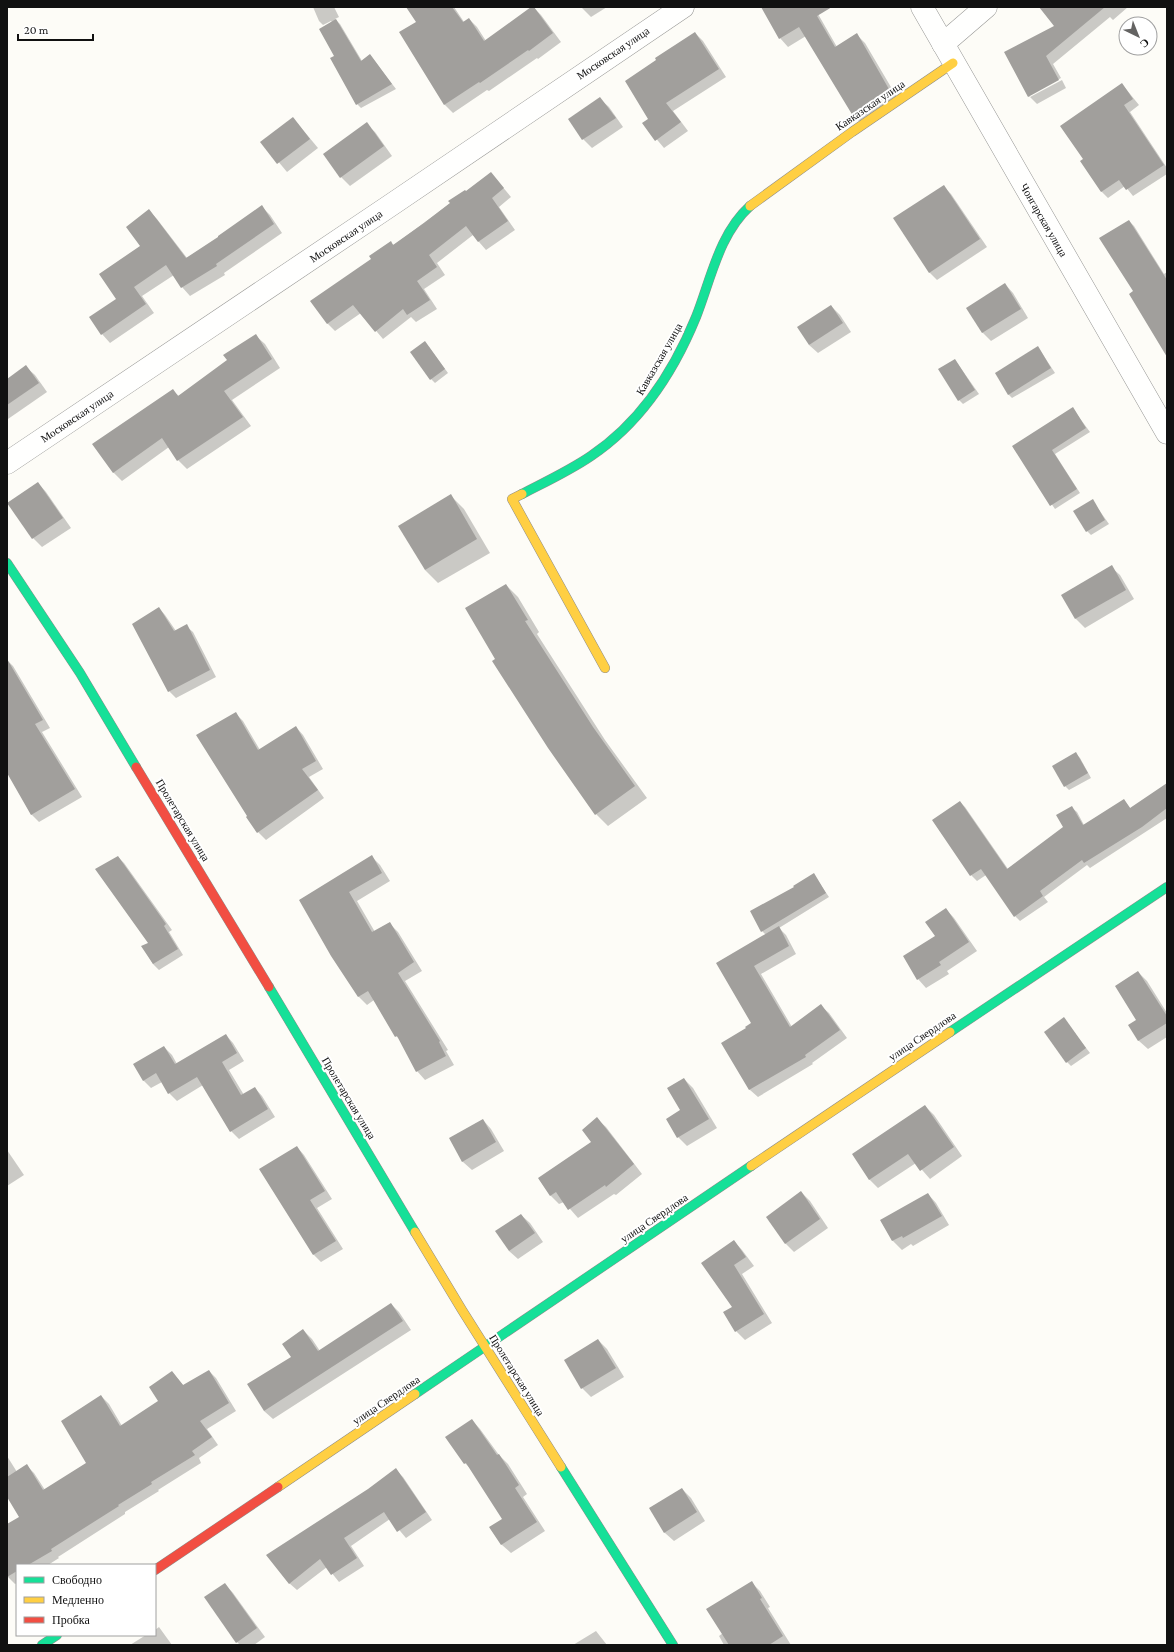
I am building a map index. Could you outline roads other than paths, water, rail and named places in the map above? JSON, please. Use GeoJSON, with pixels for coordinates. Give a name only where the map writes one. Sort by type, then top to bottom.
{"type":"FeatureCollection","features":[{"type":"Feature","properties":{"kind":"street","name":"Московская улица"},"geometry":{"type":"LineString","coordinates":[[7,463],[683,7]]}},
{"type":"Feature","properties":{"kind":"street","name":"Чонгарская улица"},"geometry":{"type":"LineString","coordinates":[[922,7],[1167,433]]}},
{"type":"Feature","properties":{"kind":"street"},"geometry":{"type":"LineString","coordinates":[[943,44],[986,7]]}},
{"type":"Feature","properties":{"kind":"street","name":"Кавказская улица"},"geometry":{"type":"LineString","coordinates":[[605,668],[512,499],[591,456],[637,415],[649,400],[683,345],[724,242],[739,217],[832,146],[953,63]]}},
{"type":"Feature","properties":{"kind":"street","name":"Пролетарская улица"},"geometry":{"type":"LineString","coordinates":[[7,563],[80,673],[462,1310],[673,1645]]}},
{"type":"Feature","properties":{"kind":"street","name":"улица Свердлова"},"geometry":{"type":"LineString","coordinates":[[156,1569],[1167,887]]}},
{"type":"Feature","properties":{"kind":"street"},"geometry":{"type":"LineString","coordinates":[[42,1645],[56,1636]]}}]}
